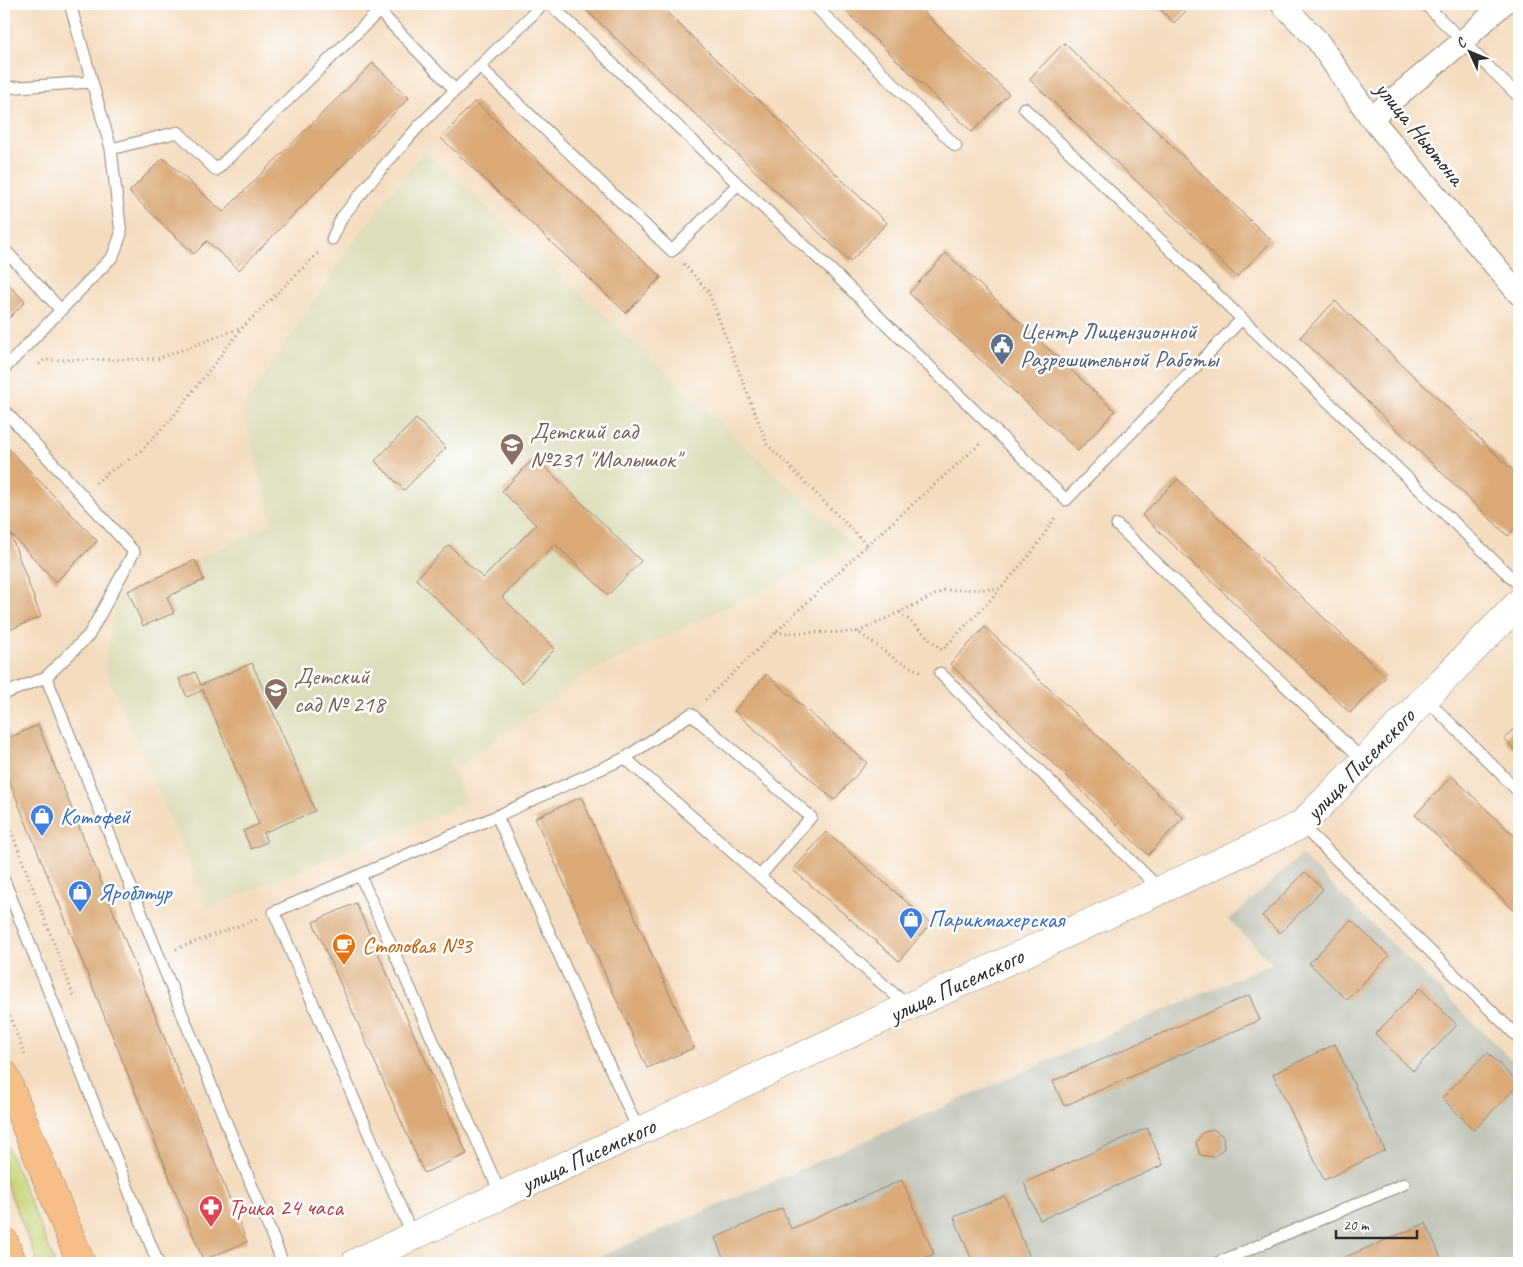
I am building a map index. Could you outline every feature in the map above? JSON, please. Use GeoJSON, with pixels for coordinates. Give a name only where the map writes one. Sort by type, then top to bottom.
{"type":"FeatureCollection","features":[{"type":"Feature","properties":{"kind":"main road"},"geometry":{"type":"LineString","coordinates":[[4,1073],[81,1263]]}},
{"type":"Feature","properties":{"kind":"street","name":"улица Ньютона"},"geometry":{"type":"LineString","coordinates":[[1282,4],[1317,40],[1371,118],[1519,294]]}},
{"type":"Feature","properties":{"kind":"street"},"geometry":{"type":"LineString","coordinates":[[1371,118],[1463,41],[1502,4]]}},
{"type":"Feature","properties":{"kind":"street","name":"улица Писемского"},"geometry":{"type":"LineString","coordinates":[[355,1263],[1301,825],[1518,602]]}},
{"type":"Feature","properties":{"kind":"lane"},"geometry":{"type":"LineString","coordinates":[[4,368],[114,256],[121,234],[112,149],[70,4]]}},
{"type":"Feature","properties":{"kind":"lane"},"geometry":{"type":"LineString","coordinates":[[332,239],[342,217],[419,126],[543,4]]}},
{"type":"Feature","properties":{"kind":"lane"},"geometry":{"type":"LineString","coordinates":[[550,4],[831,270],[1066,500],[1242,319]]}},
{"type":"Feature","properties":{"kind":"lane"},"geometry":{"type":"LineString","coordinates":[[813,4],[956,146]]}},
{"type":"Feature","properties":{"kind":"lane"},"geometry":{"type":"LineString","coordinates":[[1425,4],[1519,97]]}},
{"type":"Feature","properties":{"kind":"lane"},"geometry":{"type":"LineString","coordinates":[[112,149],[178,132],[216,170],[379,11],[455,90]]}},
{"type":"Feature","properties":{"kind":"lane"},"geometry":{"type":"LineString","coordinates":[[479,66],[672,251],[738,184]]}},
{"type":"Feature","properties":{"kind":"lane"},"geometry":{"type":"LineString","coordinates":[[4,88],[92,82]]}},
{"type":"Feature","properties":{"kind":"lane"},"geometry":{"type":"LineString","coordinates":[[1024,108],[1242,319],[1518,602]]}},
{"type":"Feature","properties":{"kind":"lane"},"geometry":{"type":"LineString","coordinates":[[4,249],[61,310]]}},
{"type":"Feature","properties":{"kind":"lane"},"geometry":{"type":"LineString","coordinates":[[4,410],[134,552],[90,635],[46,677],[4,694]]}},
{"type":"Feature","properties":{"kind":"lane"},"geometry":{"type":"LineString","coordinates":[[1117,525],[1364,761]]}},
{"type":"Feature","properties":{"kind":"lane"},"geometry":{"type":"LineString","coordinates":[[940,673],[1161,890]]}},
{"type":"Feature","properties":{"kind":"lane"},"geometry":{"type":"LineString","coordinates":[[46,677],[283,1263]]}},
{"type":"Feature","properties":{"kind":"lane"},"geometry":{"type":"LineString","coordinates":[[1425,698],[1519,792]]}},
{"type":"Feature","properties":{"kind":"lane"},"geometry":{"type":"LineString","coordinates":[[413,1237],[274,912],[625,758],[691,714],[811,817],[760,876]]}},
{"type":"Feature","properties":{"kind":"lane"},"geometry":{"type":"LineString","coordinates":[[625,758],[909,1007]]}},
{"type":"Feature","properties":{"kind":"lane"},"geometry":{"type":"LineString","coordinates":[[496,816],[639,1132]]}},
{"type":"Feature","properties":{"kind":"lane"},"geometry":{"type":"LineString","coordinates":[[1301,825],[1519,1038]]}},
{"type":"Feature","properties":{"kind":"lane"},"geometry":{"type":"LineString","coordinates":[[360,874],[501,1195]]}},
{"type":"Feature","properties":{"kind":"lane"},"geometry":{"type":"LineString","coordinates":[[4,880],[158,1263]]}},
{"type":"Feature","properties":{"kind":"lane"},"geometry":{"type":"LineString","coordinates":[[1217,1263],[1404,1184]]}},
{"type":"Feature","properties":{"kind":"path"},"geometry":{"type":"LineString","coordinates":[[82,496],[107,473],[138,454],[173,417],[242,328],[332,239]]}},
{"type":"Feature","properties":{"kind":"path"},"geometry":{"type":"LineString","coordinates":[[672,251],[708,291],[767,444],[867,545]]}},
{"type":"Feature","properties":{"kind":"path"},"geometry":{"type":"LineString","coordinates":[[36,366],[44,360],[157,359],[242,328]]}},
{"type":"Feature","properties":{"kind":"path"},"geometry":{"type":"LineString","coordinates":[[691,714],[867,545],[995,431]]}},
{"type":"Feature","properties":{"kind":"path"},"geometry":{"type":"LineString","coordinates":[[900,612],[942,650],[1034,550],[1066,500]]}},
{"type":"Feature","properties":{"kind":"path"},"geometry":{"type":"LineString","coordinates":[[775,633],[858,632],[945,590],[1000,589]]}},
{"type":"Feature","properties":{"kind":"path"},"geometry":{"type":"LineString","coordinates":[[858,632],[898,661],[918,672],[926,674],[940,673]]}},
{"type":"Feature","properties":{"kind":"path"},"geometry":{"type":"LineString","coordinates":[[4,720],[12,736]]}},
{"type":"Feature","properties":{"kind":"path"},"geometry":{"type":"LineString","coordinates":[[158,955],[274,912]]}},
{"type":"Feature","properties":{"kind":"shaded area","name":"Детский сад №231 \"Малышок\""},"geometry":{"type":"Polygon","coordinates":[[[424,149],[853,546],[585,675],[460,765],[450,757],[451,769],[466,803],[209,908],[104,666],[118,596],[272,524],[243,408],[352,244],[424,149]]]}},
{"type":"Feature","properties":{"kind":"shaded area"},"geometry":{"type":"Polygon","coordinates":[[[1301,855],[1519,1067],[1519,1263],[586,1263],[1272,963],[1229,920],[1301,855]]]}},
{"type":"Feature","properties":{"kind":"green space"},"geometry":{"type":"Polygon","coordinates":[[[4,1138],[55,1263],[38,1263],[4,1178],[4,1138]]]}},
{"type":"Feature","properties":{"kind":"building"},"geometry":{"type":"Polygon","coordinates":[[[580,4],[658,4],[887,223],[850,262],[580,4]]]}},
{"type":"Feature","properties":{"kind":"building"},"geometry":{"type":"Polygon","coordinates":[[[838,4],[915,4],[1009,94],[972,132],[838,4]]]}},
{"type":"Feature","properties":{"kind":"building"},"geometry":{"type":"Polygon","coordinates":[[[1155,4],[1193,4],[1174,23],[1155,4]]]}},
{"type":"Feature","properties":{"kind":"building"},"geometry":{"type":"Polygon","coordinates":[[[1064,43],[1272,241],[1237,277],[1029,79],[1064,43]]]}},
{"type":"Feature","properties":{"kind":"building"},"geometry":{"type":"Polygon","coordinates":[[[373,63],[409,98],[239,270],[207,241],[194,254],[129,192],[163,158],[223,212],[373,63]]]}},
{"type":"Feature","properties":{"kind":"building"},"geometry":{"type":"Polygon","coordinates":[[[475,101],[661,277],[626,313],[441,138],[475,101]]]}},
{"type":"Feature","properties":{"kind":"building"},"geometry":{"type":"Polygon","coordinates":[[[946,253],[1115,411],[1078,451],[909,293],[946,253]]]}},
{"type":"Feature","properties":{"kind":"building"},"geometry":{"type":"Polygon","coordinates":[[[4,279],[25,302],[4,323],[4,279]]]}},
{"type":"Feature","properties":{"kind":"building"},"geometry":{"type":"Polygon","coordinates":[[[1335,301],[1519,476],[1519,524],[1508,536],[1300,337],[1335,301]]]}},
{"type":"Feature","properties":{"kind":"building"},"geometry":{"type":"Polygon","coordinates":[[[416,419],[446,448],[404,490],[375,461],[416,419]]]}},
{"type":"Feature","properties":{"kind":"building"},"geometry":{"type":"Polygon","coordinates":[[[9,449],[97,541],[56,582],[10,533],[41,617],[4,632],[4,454],[9,449]]]}},
{"type":"Feature","properties":{"kind":"building"},"geometry":{"type":"Polygon","coordinates":[[[535,457],[641,561],[608,595],[555,544],[502,597],[555,649],[522,683],[416,579],[449,545],[483,578],[536,525],[502,491],[535,457]]]}},
{"type":"Feature","properties":{"kind":"building"},"geometry":{"type":"Polygon","coordinates":[[[1178,479],[1386,677],[1350,713],[1142,515],[1178,479]]]}},
{"type":"Feature","properties":{"kind":"building"},"geometry":{"type":"Polygon","coordinates":[[[195,560],[204,580],[167,597],[174,613],[143,626],[128,591],[195,560]]]}},
{"type":"Feature","properties":{"kind":"building"},"geometry":{"type":"Polygon","coordinates":[[[985,627],[1183,818],[1148,855],[950,664],[985,627]]]}},
{"type":"Feature","properties":{"kind":"building"},"geometry":{"type":"Polygon","coordinates":[[[252,663],[315,811],[263,833],[267,842],[251,849],[243,831],[259,824],[203,690],[187,697],[179,679],[195,672],[201,685],[252,663]]]}},
{"type":"Feature","properties":{"kind":"building"},"geometry":{"type":"Polygon","coordinates":[[[766,674],[867,763],[834,800],[734,711],[766,674]]]}},
{"type":"Feature","properties":{"kind":"building"},"geometry":{"type":"Polygon","coordinates":[[[38,725],[247,1242],[203,1260],[4,768],[4,740],[38,725]]]}},
{"type":"Feature","properties":{"kind":"building"},"geometry":{"type":"Polygon","coordinates":[[[1517,725],[1519,728],[1519,754],[1504,739],[1517,725]]]}},
{"type":"Feature","properties":{"kind":"building"},"geometry":{"type":"Polygon","coordinates":[[[1452,776],[1519,841],[1519,915],[1415,815],[1452,776]]]}},
{"type":"Feature","properties":{"kind":"building"},"geometry":{"type":"Polygon","coordinates":[[[581,797],[694,1048],[647,1068],[535,818],[581,797]]]}},
{"type":"Feature","properties":{"kind":"building"},"geometry":{"type":"Polygon","coordinates":[[[826,832],[931,923],[899,961],[793,870],[826,832]]]}},
{"type":"Feature","properties":{"kind":"building"},"geometry":{"type":"Polygon","coordinates":[[[1305,872],[1323,889],[1280,933],[1262,916],[1305,872]]]}},
{"type":"Feature","properties":{"kind":"building"},"geometry":{"type":"Polygon","coordinates":[[[356,903],[467,1154],[424,1173],[313,922],[356,903]]]}},
{"type":"Feature","properties":{"kind":"building"},"geometry":{"type":"Polygon","coordinates":[[[1351,920],[1389,956],[1347,1000],[1309,963],[1351,920]]]}},
{"type":"Feature","properties":{"kind":"building"},"geometry":{"type":"Polygon","coordinates":[[[1420,988],[1457,1025],[1413,1071],[1375,1034],[1420,988]]]}},
{"type":"Feature","properties":{"kind":"building"},"geometry":{"type":"Polygon","coordinates":[[[1249,995],[1260,1020],[1064,1106],[1053,1081],[1249,995]]]}},
{"type":"Feature","properties":{"kind":"building"},"geometry":{"type":"Polygon","coordinates":[[[1335,1044],[1385,1150],[1324,1180],[1273,1074],[1335,1044]]]}},
{"type":"Feature","properties":{"kind":"building"},"geometry":{"type":"Polygon","coordinates":[[[1487,1052],[1519,1084],[1474,1130],[1442,1098],[1487,1052]]]}},
{"type":"Feature","properties":{"kind":"building"},"geometry":{"type":"Polygon","coordinates":[[[1147,1128],[1163,1165],[1040,1220],[1024,1183],[1147,1128]]]}},
{"type":"Feature","properties":{"kind":"building"},"geometry":{"type":"Polygon","coordinates":[[[1213,1129],[1223,1136],[1224,1148],[1214,1157],[1200,1155],[1196,1143],[1202,1133],[1213,1129]]]}},
{"type":"Feature","properties":{"kind":"building"},"geometry":{"type":"Polygon","coordinates":[[[902,1180],[934,1254],[914,1263],[708,1263],[723,1257],[715,1238],[782,1208],[791,1229],[902,1180]]]}},
{"type":"Feature","properties":{"kind":"building"},"geometry":{"type":"Polygon","coordinates":[[[1005,1196],[1032,1263],[973,1263],[954,1217],[1005,1196]]]}},
{"type":"Feature","properties":{"kind":"building"},"geometry":{"type":"Polygon","coordinates":[[[1426,1223],[1443,1263],[1331,1263],[1426,1223]]]}},
{"type":"Feature","properties":{"kind":"place","name":"Центр Лицензионной Разрешительной Работы"},"geometry":{"type":"Point","coordinates":[1002,366]}},
{"type":"Feature","properties":{"kind":"place","name":"Детский сад №231 \"Малышок\""},"geometry":{"type":"Point","coordinates":[512,466]}},
{"type":"Feature","properties":{"kind":"place","name":"Детский сад № 218"},"geometry":{"type":"Point","coordinates":[276,711]}},
{"type":"Feature","properties":{"kind":"place","name":"Котофей"},"geometry":{"type":"Point","coordinates":[42,837]}},
{"type":"Feature","properties":{"kind":"place","name":"Яроблтур"},"geometry":{"type":"Point","coordinates":[80,913]}},
{"type":"Feature","properties":{"kind":"place","name":"Парикмахерская"},"geometry":{"type":"Point","coordinates":[911,940]}},
{"type":"Feature","properties":{"kind":"place","name":"Столовая №3"},"geometry":{"type":"Point","coordinates":[344,966]}},
{"type":"Feature","properties":{"kind":"place","name":"Трика 24 часа"},"geometry":{"type":"Point","coordinates":[211,1228]}}]}
